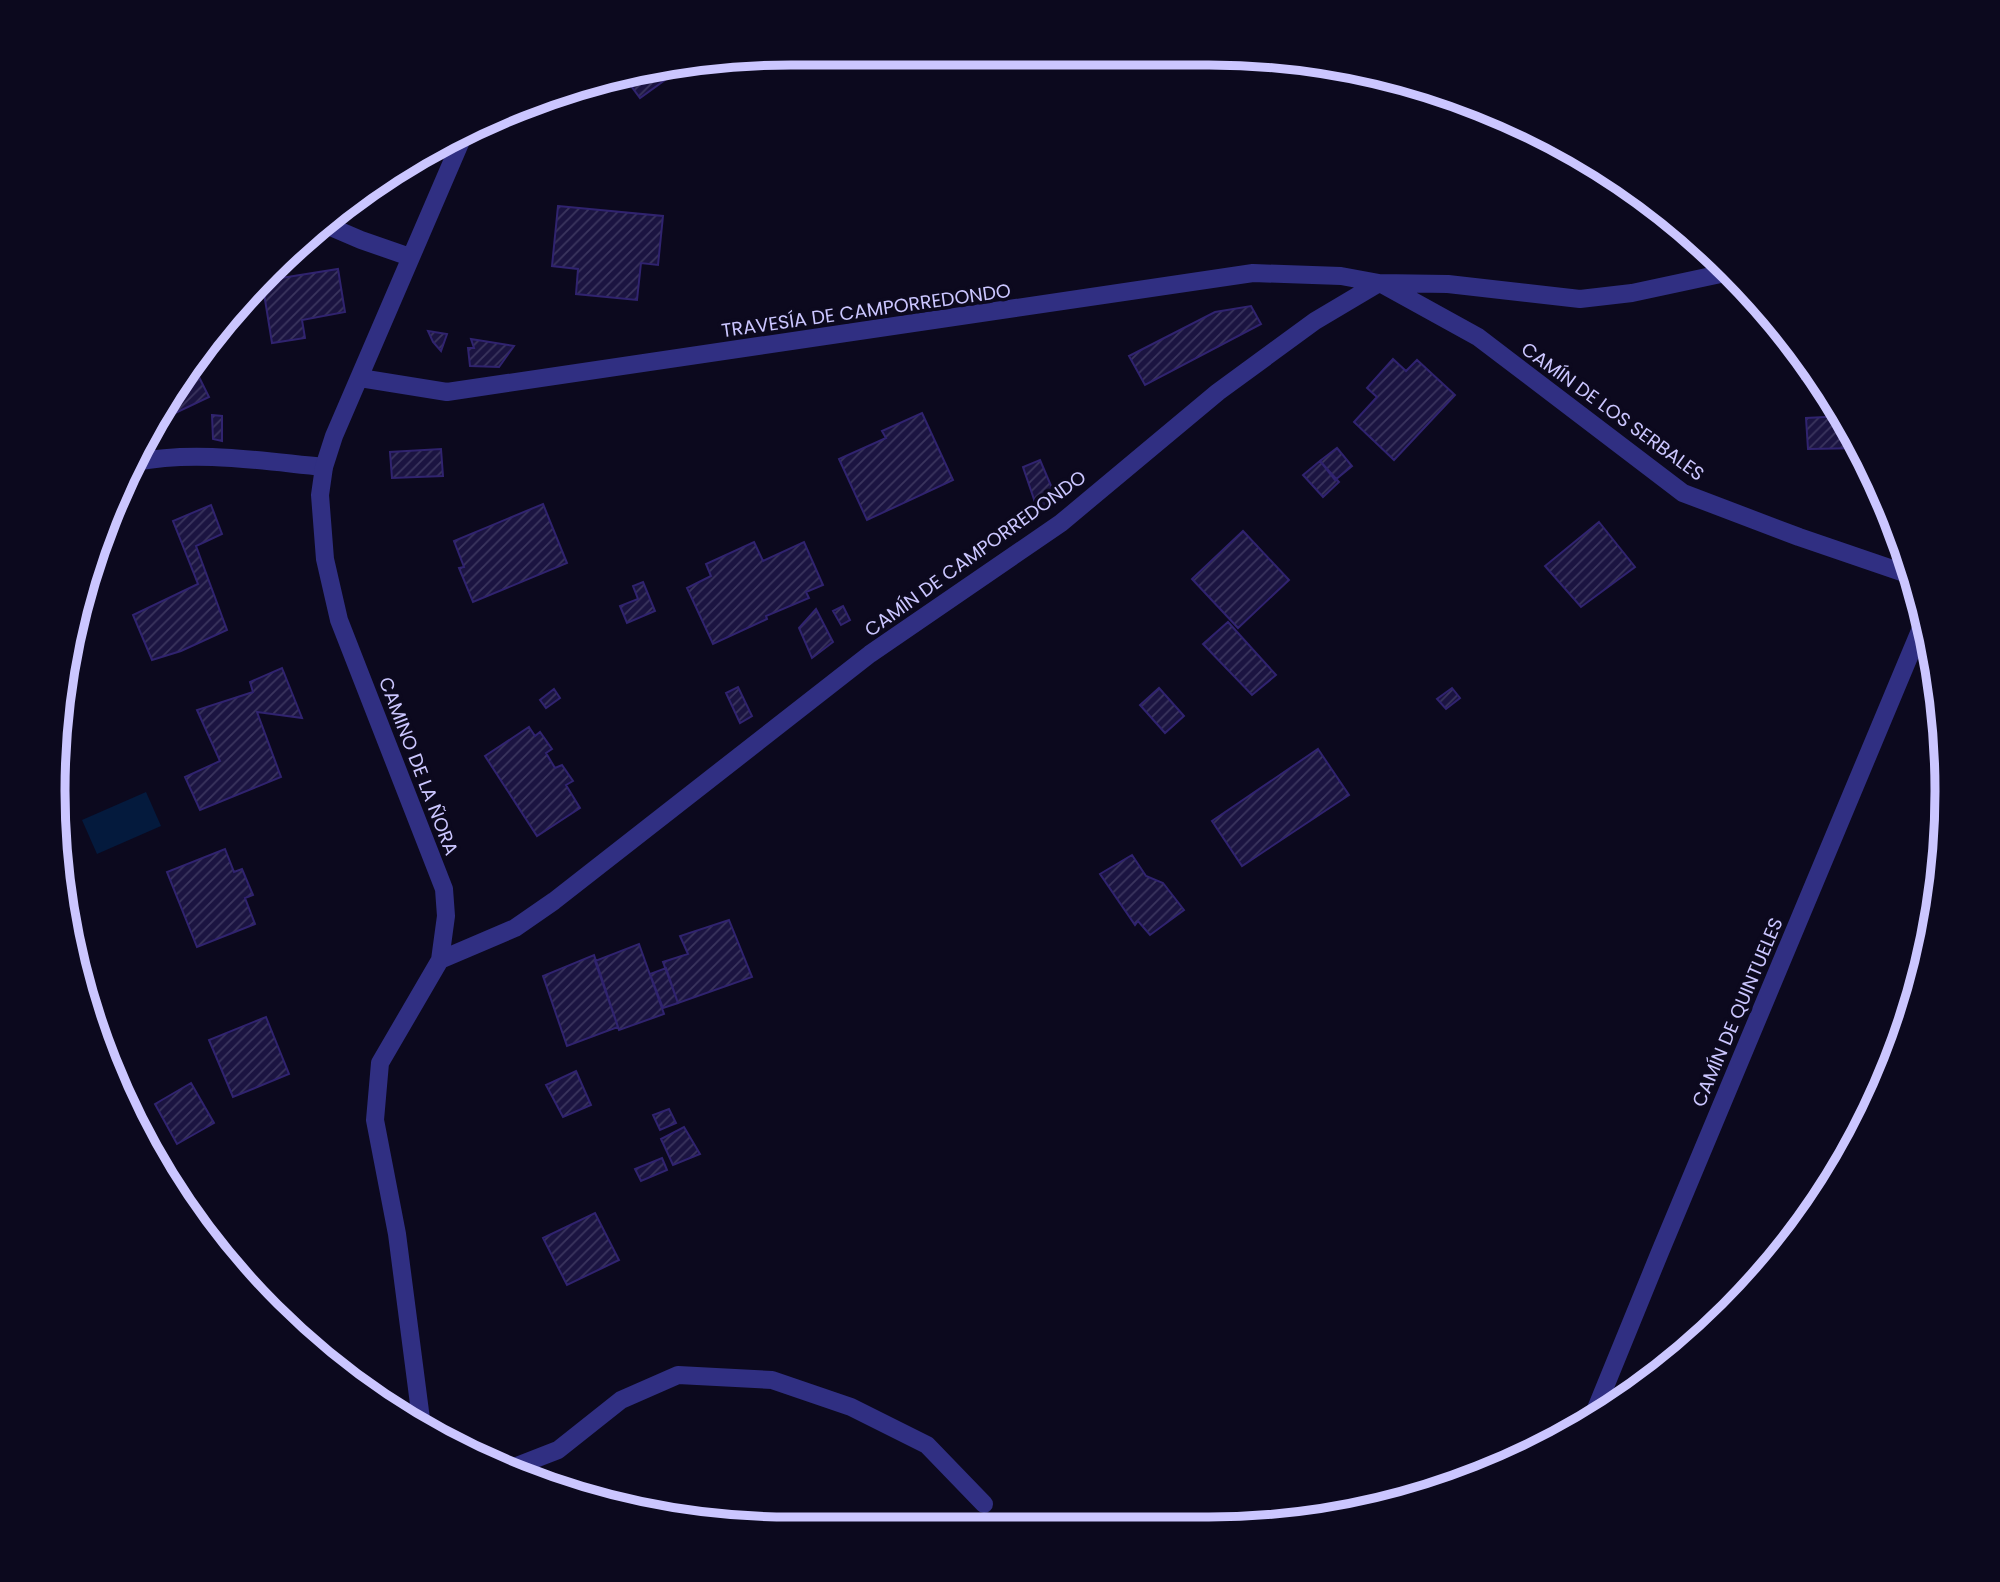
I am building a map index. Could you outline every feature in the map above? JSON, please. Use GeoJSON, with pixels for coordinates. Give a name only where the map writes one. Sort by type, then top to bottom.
{"type":"FeatureCollection","features":[{"type":"Feature","properties":{"kind":"street","name":"CAMINO DE LA ÑORA"},"geometry":{"type":"LineString","coordinates":[[420,1415],[397,1234],[375,1120],[380,1063],[440,960],[446,916],[444,889],[340,620],[325,559],[320,495],[324,467],[334,436],[459,146]]}},
{"type":"Feature","properties":{"kind":"street"},"geometry":{"type":"LineString","coordinates":[[333,228],[410,257]]}},
{"type":"Feature","properties":{"kind":"street","name":"TRAVESÍA DE CAMPORREDONDO"},"geometry":{"type":"LineString","coordinates":[[360,378],[447,392],[1253,273],[1341,276],[1379,283]]}},
{"type":"Feature","properties":{"kind":"street"},"geometry":{"type":"LineString","coordinates":[[1379,283],[1448,284],[1580,299],[1632,293],[1720,274]]}},
{"type":"Feature","properties":{"kind":"street","name":"CAMÍN DE LOS SERBALES"},"geometry":{"type":"LineString","coordinates":[[1379,283],[1478,337],[1684,493],[1901,572]]}},
{"type":"Feature","properties":{"kind":"street","name":"CAMÍN DE CAMPORREDONDO"},"geometry":{"type":"LineString","coordinates":[[440,960],[515,928],[554,901],[870,654],[1061,523],[1218,392],[1315,321],[1379,283]]}},
{"type":"Feature","properties":{"kind":"street"},"geometry":{"type":"LineString","coordinates":[[145,460],[160,457],[216,457],[324,467]]}},
{"type":"Feature","properties":{"kind":"street","name":"CAMÍN DE QUINTUELES"},"geometry":{"type":"LineString","coordinates":[[1598,1404],[1918,635]]}},
{"type":"Feature","properties":{"kind":"street"},"geometry":{"type":"LineString","coordinates":[[520,1465],[558,1450],[621,1400],[678,1375],[772,1380],[851,1407],[927,1445],[984,1504]]}},
{"type":"Feature","properties":{"kind":"water"},"geometry":{"type":"Polygon","coordinates":[[[146,792],[161,826],[97,854],[82,820],[146,792]]]}},
{"type":"Feature","properties":{"kind":"building"},"geometry":{"type":"Polygon","coordinates":[[[672,75],[640,98],[629,83],[672,75]]]}},
{"type":"Feature","properties":{"kind":"building"},"geometry":{"type":"Polygon","coordinates":[[[558,206],[663,216],[658,265],[641,263],[637,300],[576,294],[578,269],[552,266],[558,206]]]}},
{"type":"Feature","properties":{"kind":"building"},"geometry":{"type":"Polygon","coordinates":[[[338,269],[345,312],[302,320],[305,338],[272,343],[264,292],[275,279],[338,269]]]}},
{"type":"Feature","properties":{"kind":"building"},"geometry":{"type":"Polygon","coordinates":[[[1251,306],[1261,324],[1145,385],[1129,356],[1215,312],[1251,306]]]}},
{"type":"Feature","properties":{"kind":"building"},"geometry":{"type":"Polygon","coordinates":[[[428,331],[447,334],[441,351],[433,342],[428,331]]]}},
{"type":"Feature","properties":{"kind":"building"},"geometry":{"type":"Polygon","coordinates":[[[471,339],[514,346],[499,367],[470,366],[468,348],[474,348],[471,339]]]}},
{"type":"Feature","properties":{"kind":"building"},"geometry":{"type":"Polygon","coordinates":[[[1393,359],[1406,371],[1417,360],[1455,395],[1394,460],[1354,422],[1377,397],[1367,388],[1393,359]]]}},
{"type":"Feature","properties":{"kind":"building"},"geometry":{"type":"Polygon","coordinates":[[[197,374],[209,397],[170,416],[197,374]]]}},
{"type":"Feature","properties":{"kind":"building"},"geometry":{"type":"Polygon","coordinates":[[[922,413],[953,480],[867,520],[839,459],[886,438],[882,431],[922,413]]]}},
{"type":"Feature","properties":{"kind":"building"},"geometry":{"type":"Polygon","coordinates":[[[212,415],[222,416],[222,441],[213,439],[212,415]]]}},
{"type":"Feature","properties":{"kind":"building"},"geometry":{"type":"Polygon","coordinates":[[[1831,417],[1849,448],[1808,449],[1806,418],[1831,417]]]}},
{"type":"Feature","properties":{"kind":"building"},"geometry":{"type":"Polygon","coordinates":[[[1337,448],[1352,466],[1335,480],[1320,461],[1337,448]]]}},
{"type":"Feature","properties":{"kind":"building"},"geometry":{"type":"Polygon","coordinates":[[[441,449],[443,476],[392,478],[390,452],[441,449]]]}},
{"type":"Feature","properties":{"kind":"building"},"geometry":{"type":"Polygon","coordinates":[[[1040,460],[1058,502],[1039,514],[1023,467],[1040,460]]]}},
{"type":"Feature","properties":{"kind":"building"},"geometry":{"type":"Polygon","coordinates":[[[1320,461],[1339,482],[1323,497],[1303,475],[1320,461]]]}},
{"type":"Feature","properties":{"kind":"building"},"geometry":{"type":"Polygon","coordinates":[[[543,504],[567,563],[473,602],[459,568],[464,567],[454,541],[543,504]]]}},
{"type":"Feature","properties":{"kind":"building"},"geometry":{"type":"Polygon","coordinates":[[[211,505],[222,534],[196,546],[227,630],[181,651],[152,660],[133,615],[198,584],[173,521],[211,505]]]}},
{"type":"Feature","properties":{"kind":"building"},"geometry":{"type":"Polygon","coordinates":[[[1599,522],[1635,567],[1581,607],[1545,566],[1599,522]]]}},
{"type":"Feature","properties":{"kind":"building"},"geometry":{"type":"Polygon","coordinates":[[[1243,531],[1289,580],[1238,628],[1192,579],[1243,531]]]}},
{"type":"Feature","properties":{"kind":"building"},"geometry":{"type":"Polygon","coordinates":[[[754,542],[763,561],[804,542],[823,585],[806,592],[809,598],[766,616],[767,619],[713,644],[687,588],[711,576],[706,564],[754,542]]]}},
{"type":"Feature","properties":{"kind":"building"},"geometry":{"type":"Polygon","coordinates":[[[643,582],[655,611],[627,623],[620,606],[638,599],[633,586],[643,582]]]}},
{"type":"Feature","properties":{"kind":"building"},"geometry":{"type":"Polygon","coordinates":[[[843,606],[850,620],[841,625],[833,611],[843,606]]]}},
{"type":"Feature","properties":{"kind":"building"},"geometry":{"type":"Polygon","coordinates":[[[816,609],[833,642],[812,658],[799,628],[816,609]]]}},
{"type":"Feature","properties":{"kind":"building"},"geometry":{"type":"Polygon","coordinates":[[[1228,622],[1276,675],[1252,695],[1203,644],[1228,622]]]}},
{"type":"Feature","properties":{"kind":"building"},"geometry":{"type":"Polygon","coordinates":[[[282,668],[302,718],[257,712],[281,777],[200,810],[185,777],[220,761],[197,710],[253,692],[250,682],[282,668]]]}},
{"type":"Feature","properties":{"kind":"building"},"geometry":{"type":"Polygon","coordinates":[[[738,687],[752,716],[740,723],[726,693],[738,687]]]}},
{"type":"Feature","properties":{"kind":"building"},"geometry":{"type":"Polygon","coordinates":[[[1159,688],[1184,716],[1165,733],[1140,705],[1159,688]]]}},
{"type":"Feature","properties":{"kind":"building"},"geometry":{"type":"Polygon","coordinates":[[[1452,688],[1460,698],[1446,709],[1437,699],[1452,688]]]}},
{"type":"Feature","properties":{"kind":"building"},"geometry":{"type":"Polygon","coordinates":[[[554,689],[560,698],[546,708],[540,700],[554,689]]]}},
{"type":"Feature","properties":{"kind":"building"},"geometry":{"type":"Polygon","coordinates":[[[529,727],[535,736],[540,732],[552,749],[546,753],[555,768],[562,765],[573,781],[566,785],[580,808],[537,836],[485,756],[529,727]]]}},
{"type":"Feature","properties":{"kind":"building"},"geometry":{"type":"Polygon","coordinates":[[[1318,749],[1349,795],[1242,866],[1212,821],[1318,749]]]}},
{"type":"Feature","properties":{"kind":"building"},"geometry":{"type":"Polygon","coordinates":[[[225,849],[234,872],[242,869],[253,895],[245,898],[255,924],[197,947],[167,872],[225,849]]]}},
{"type":"Feature","properties":{"kind":"building"},"geometry":{"type":"Polygon","coordinates":[[[1132,855],[1146,876],[1163,883],[1184,910],[1150,935],[1138,921],[1135,925],[1100,874],[1132,855]]]}},
{"type":"Feature","properties":{"kind":"building"},"geometry":{"type":"Polygon","coordinates":[[[729,920],[752,977],[678,1003],[663,962],[688,954],[680,936],[729,920]]]}},
{"type":"Feature","properties":{"kind":"building"},"geometry":{"type":"Polygon","coordinates":[[[639,944],[664,1014],[619,1030],[595,961],[639,944]]]}},
{"type":"Feature","properties":{"kind":"building"},"geometry":{"type":"Polygon","coordinates":[[[594,955],[618,1027],[567,1046],[543,976],[594,955]]]}},
{"type":"Feature","properties":{"kind":"building"},"geometry":{"type":"Polygon","coordinates":[[[666,968],[678,1003],[663,1008],[650,974],[666,968]]]}},
{"type":"Feature","properties":{"kind":"building"},"geometry":{"type":"Polygon","coordinates":[[[266,1017],[289,1074],[233,1097],[209,1040],[266,1017]]]}},
{"type":"Feature","properties":{"kind":"building"},"geometry":{"type":"Polygon","coordinates":[[[576,1071],[591,1105],[563,1117],[546,1085],[576,1071]]]}},
{"type":"Feature","properties":{"kind":"building"},"geometry":{"type":"Polygon","coordinates":[[[191,1083],[214,1123],[177,1144],[155,1104],[191,1083]]]}},
{"type":"Feature","properties":{"kind":"building"},"geometry":{"type":"Polygon","coordinates":[[[669,1109],[676,1123],[660,1130],[653,1115],[669,1109]]]}},
{"type":"Feature","properties":{"kind":"building"},"geometry":{"type":"Polygon","coordinates":[[[684,1127],[700,1154],[673,1165],[661,1139],[684,1127]]]}},
{"type":"Feature","properties":{"kind":"building"},"geometry":{"type":"Polygon","coordinates":[[[662,1158],[667,1170],[641,1181],[635,1169],[662,1158]]]}},
{"type":"Feature","properties":{"kind":"building"},"geometry":{"type":"Polygon","coordinates":[[[595,1213],[619,1260],[567,1285],[543,1238],[595,1213]]]}}]}
